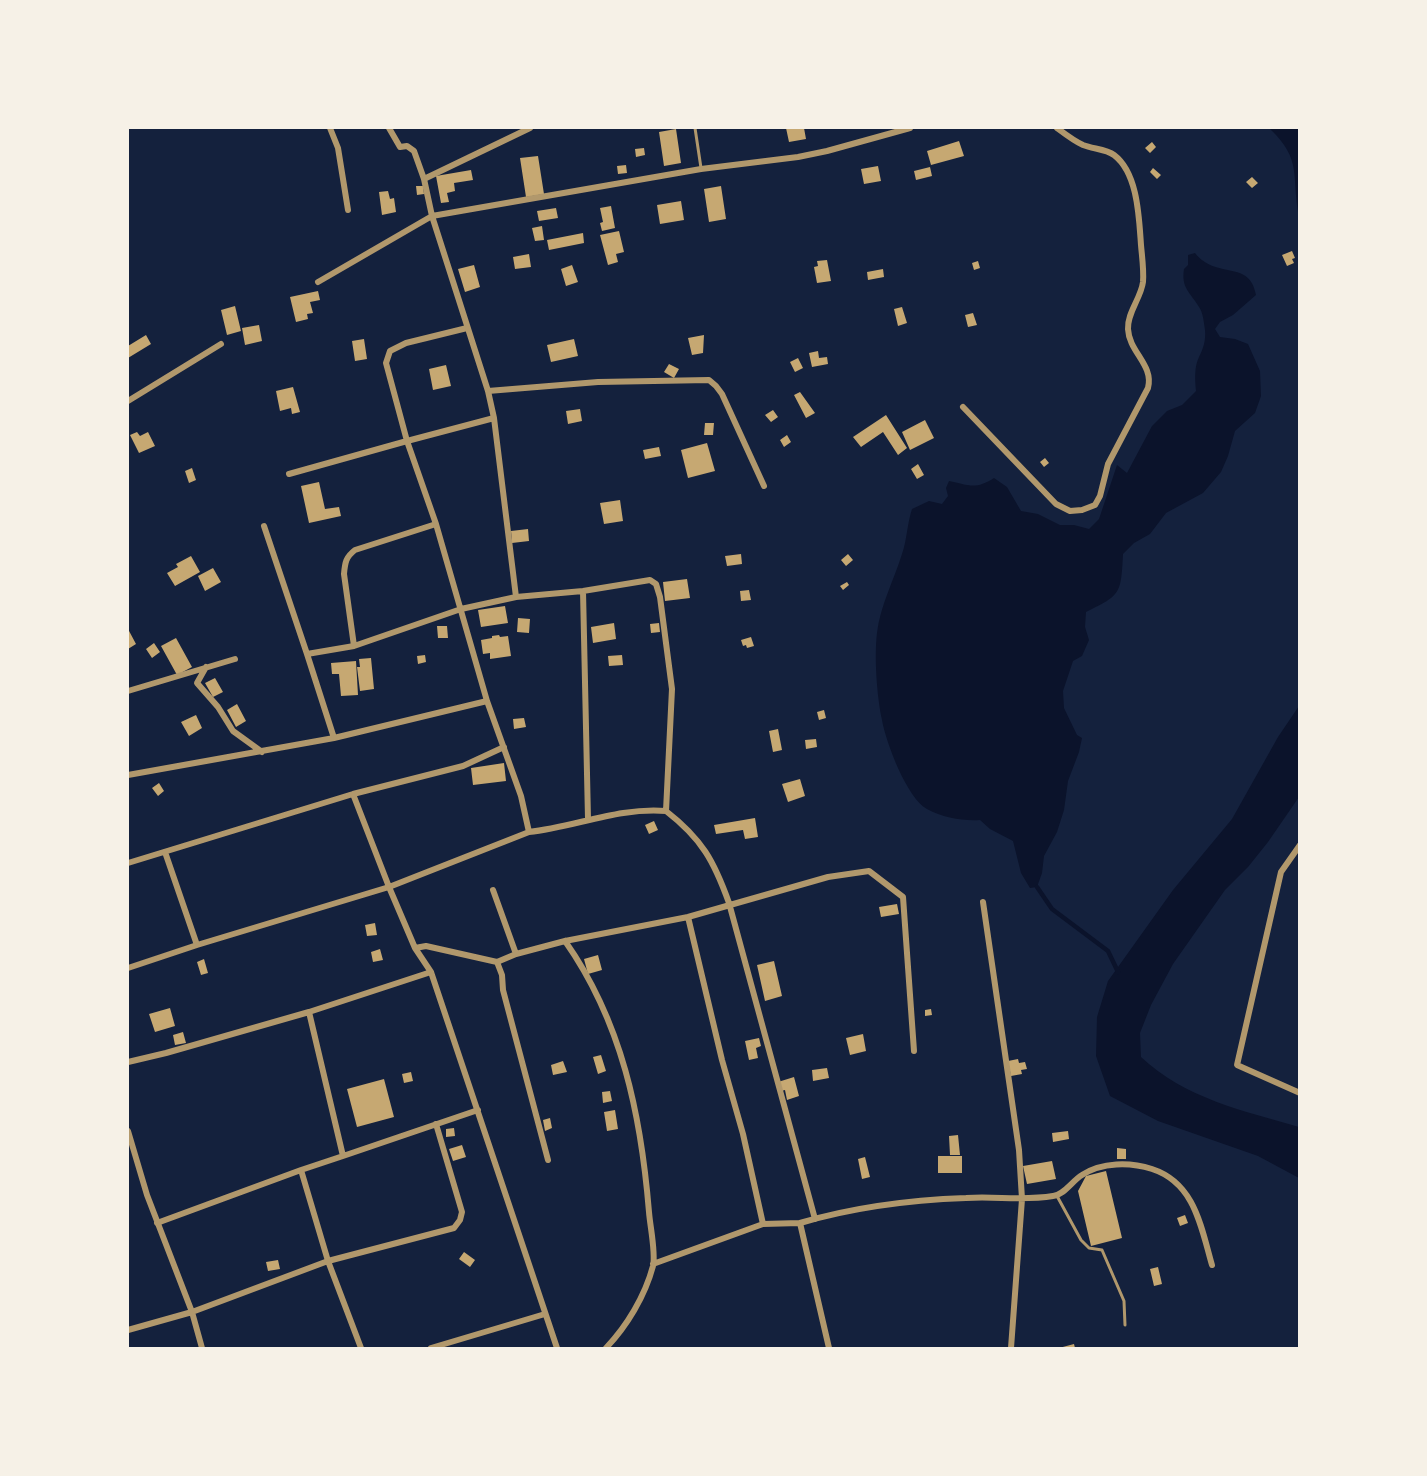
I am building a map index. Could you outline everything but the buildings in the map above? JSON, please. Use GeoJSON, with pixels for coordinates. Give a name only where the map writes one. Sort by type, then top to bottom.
{"type":"FeatureCollection","features":[{"type":"Feature","properties":{"kind":"street"},"geometry":{"type":"LineString","coordinates":[[330,128],[338,148],[348,210]]}},
{"type":"Feature","properties":{"kind":"street"},"geometry":{"type":"LineString","coordinates":[[389,128],[400,147],[407,147],[414,151],[424,179],[432,216],[488,391],[494,418],[516,597]]}},
{"type":"Feature","properties":{"kind":"street"},"geometry":{"type":"LineString","coordinates":[[424,179],[530,128]]}},
{"type":"Feature","properties":{"kind":"street"},"geometry":{"type":"LineString","coordinates":[[318,282],[432,216],[701,170],[827,152],[910,128]]}},
{"type":"Feature","properties":{"kind":"street"},"geometry":{"type":"LineString","coordinates":[[963,407],[1056,504],[1070,511],[1082,510],[1095,505],[1100,496],[1108,464],[1148,388],[1150,380],[1148,371],[1129,338],[1128,327],[1143,284],[1144,273],[1138,205],[1133,187],[1124,166],[1112,154],[1084,146],[1057,128]]}},
{"type":"Feature","properties":{"kind":"street"},"geometry":{"type":"LineString","coordinates":[[467,328],[406,343],[390,351],[386,363],[407,441],[436,524],[487,701],[521,796],[529,832]]}},
{"type":"Feature","properties":{"kind":"street"},"geometry":{"type":"LineString","coordinates":[[128,401],[221,345]]}},
{"type":"Feature","properties":{"kind":"street"},"geometry":{"type":"LineString","coordinates":[[488,391],[598,382],[709,380],[722,394],[764,486]]}},
{"type":"Feature","properties":{"kind":"street"},"geometry":{"type":"LineString","coordinates":[[289,474],[494,418]]}},
{"type":"Feature","properties":{"kind":"street"},"geometry":{"type":"LineString","coordinates":[[354,646],[344,574],[348,556],[355,550],[436,524]]}},
{"type":"Feature","properties":{"kind":"street"},"geometry":{"type":"LineString","coordinates":[[264,526],[334,738]]}},
{"type":"Feature","properties":{"kind":"street"},"geometry":{"type":"LineString","coordinates":[[307,654],[354,646],[461,609],[516,597],[583,591],[650,580],[656,584],[660,597],[672,689],[666,811]]}},
{"type":"Feature","properties":{"kind":"street"},"geometry":{"type":"LineString","coordinates":[[583,591],[588,819]]}},
{"type":"Feature","properties":{"kind":"street"},"geometry":{"type":"LineString","coordinates":[[128,691],[235,659]]}},
{"type":"Feature","properties":{"kind":"street"},"geometry":{"type":"LineString","coordinates":[[206,667],[197,683],[218,707],[233,731],[262,753]]}},
{"type":"Feature","properties":{"kind":"street"},"geometry":{"type":"LineString","coordinates":[[128,775],[262,753],[487,701]]}},
{"type":"Feature","properties":{"kind":"street"},"geometry":{"type":"LineString","coordinates":[[128,863],[353,794],[463,766],[504,747]]}},
{"type":"Feature","properties":{"kind":"street"},"geometry":{"type":"LineString","coordinates":[[353,794],[415,948],[431,972],[557,1348]]}},
{"type":"Feature","properties":{"kind":"street"},"geometry":{"type":"LineString","coordinates":[[128,968],[196,945],[389,887],[529,832],[573,825],[588,819],[638,810],[666,811],[685,826],[706,850],[719,874],[729,903],[814,1219]]}},
{"type":"Feature","properties":{"kind":"street"},"geometry":{"type":"LineString","coordinates":[[1299,845],[1281,872],[1237,1065],[1299,1093]]}},
{"type":"Feature","properties":{"kind":"street"},"geometry":{"type":"LineString","coordinates":[[165,852],[196,945]]}},
{"type":"Feature","properties":{"kind":"street"},"geometry":{"type":"LineString","coordinates":[[415,948],[426,946],[497,962],[516,954],[564,942],[688,917],[729,903],[828,877],[869,871],[903,897],[914,1052]]}},
{"type":"Feature","properties":{"kind":"street"},"geometry":{"type":"LineString","coordinates":[[493,890],[516,954]]}},
{"type":"Feature","properties":{"kind":"street"},"geometry":{"type":"LineString","coordinates":[[983,902],[1019,1150],[1022,1199],[1011,1345],[1016,1348]]}},
{"type":"Feature","properties":{"kind":"street"},"geometry":{"type":"LineString","coordinates":[[688,917],[722,1060],[743,1134],[763,1224]]}},
{"type":"Feature","properties":{"kind":"street"},"geometry":{"type":"LineString","coordinates":[[564,942],[584,969],[621,1052],[637,1114],[645,1160],[653,1264],[637,1305],[620,1335],[606,1348]]}},
{"type":"Feature","properties":{"kind":"street"},"geometry":{"type":"LineString","coordinates":[[497,962],[548,1160]]}},
{"type":"Feature","properties":{"kind":"street"},"geometry":{"type":"LineString","coordinates":[[128,1062],[309,1011],[431,972]]}},
{"type":"Feature","properties":{"kind":"street"},"geometry":{"type":"LineString","coordinates":[[309,1011],[343,1156]]}},
{"type":"Feature","properties":{"kind":"street"},"geometry":{"type":"LineString","coordinates":[[157,1223],[301,1170],[478,1110]]}},
{"type":"Feature","properties":{"kind":"street"},"geometry":{"type":"LineString","coordinates":[[128,1330],[192,1312],[328,1261],[454,1228],[462,1212],[436,1124]]}},
{"type":"Feature","properties":{"kind":"street"},"geometry":{"type":"LineString","coordinates":[[128,1131],[147,1195],[192,1312],[202,1348]]}},
{"type":"Feature","properties":{"kind":"street"},"geometry":{"type":"LineString","coordinates":[[653,1264],[763,1224],[800,1223],[896,1202],[968,1197],[1022,1199],[1057,1196],[1083,1174],[1118,1163],[1153,1170],[1184,1189],[1199,1216],[1212,1265]]}},
{"type":"Feature","properties":{"kind":"street"},"geometry":{"type":"LineString","coordinates":[[301,1170],[328,1261],[361,1348]]}},
{"type":"Feature","properties":{"kind":"street"},"geometry":{"type":"LineString","coordinates":[[800,1223],[829,1348]]}},
{"type":"Feature","properties":{"kind":"street"},"geometry":{"type":"LineString","coordinates":[[431,1348],[545,1314]]}},
{"type":"Feature","properties":{"kind":"lane"},"geometry":{"type":"LineString","coordinates":[[695,128],[701,170]]}},
{"type":"Feature","properties":{"kind":"lane"},"geometry":{"type":"LineString","coordinates":[[1057,1196],[1081,1240],[1089,1248],[1102,1250],[1124,1301],[1125,1325]]}},
{"type":"Feature","properties":{"kind":"water"},"geometry":{"type":"Polygon","coordinates":[[[1269,128],[1299,128],[1299,216],[1291,159],[1280,139],[1269,128]]]}},
{"type":"Feature","properties":{"kind":"water"},"geometry":{"type":"Polygon","coordinates":[[[1195,253],[1203,261],[1213,266],[1240,273],[1253,284],[1256,295],[1233,315],[1220,322],[1215,329],[1220,337],[1248,344],[1260,371],[1261,396],[1255,413],[1235,431],[1221,472],[1203,493],[1166,513],[1150,534],[1134,543],[1123,554],[1120,585],[1117,592],[1113,597],[1086,612],[1085,627],[1089,640],[1082,656],[1073,661],[1063,691],[1064,708],[1077,735],[1082,738],[1068,781],[1064,810],[1057,832],[1044,856],[1037,887],[1030,888],[1021,873],[1013,841],[990,829],[980,820],[953,818],[927,809],[919,803],[905,782],[888,742],[879,700],[876,654],[881,613],[904,549],[912,509],[929,501],[942,504],[948,496],[946,488],[949,481],[977,485],[994,478],[1007,487],[1021,511],[1038,514],[1060,525],[1074,525],[1089,529],[1099,519],[1117,465],[1127,473],[1152,426],[1167,411],[1182,405],[1196,391],[1197,361],[1204,345],[1205,330],[1201,312],[1187,289],[1183,275],[1188,265],[1188,255],[1195,253]]]}},
{"type":"Feature","properties":{"kind":"water"},"geometry":{"type":"Polygon","coordinates":[[[1299,706],[1299,797],[1268,842],[1225,890],[1173,964],[1151,1005],[1140,1033],[1141,1057],[1176,1083],[1216,1101],[1299,1127],[1299,1178],[1258,1156],[1158,1121],[1110,1096],[1096,1056],[1097,1017],[1108,981],[1173,890],[1232,819],[1278,737],[1299,706]]]}},
{"type":"Feature","properties":{"kind":"waterway"},"geometry":{"type":"LineString","coordinates":[[1037,887],[1052,909],[1108,951],[1118,972]]}}]}
